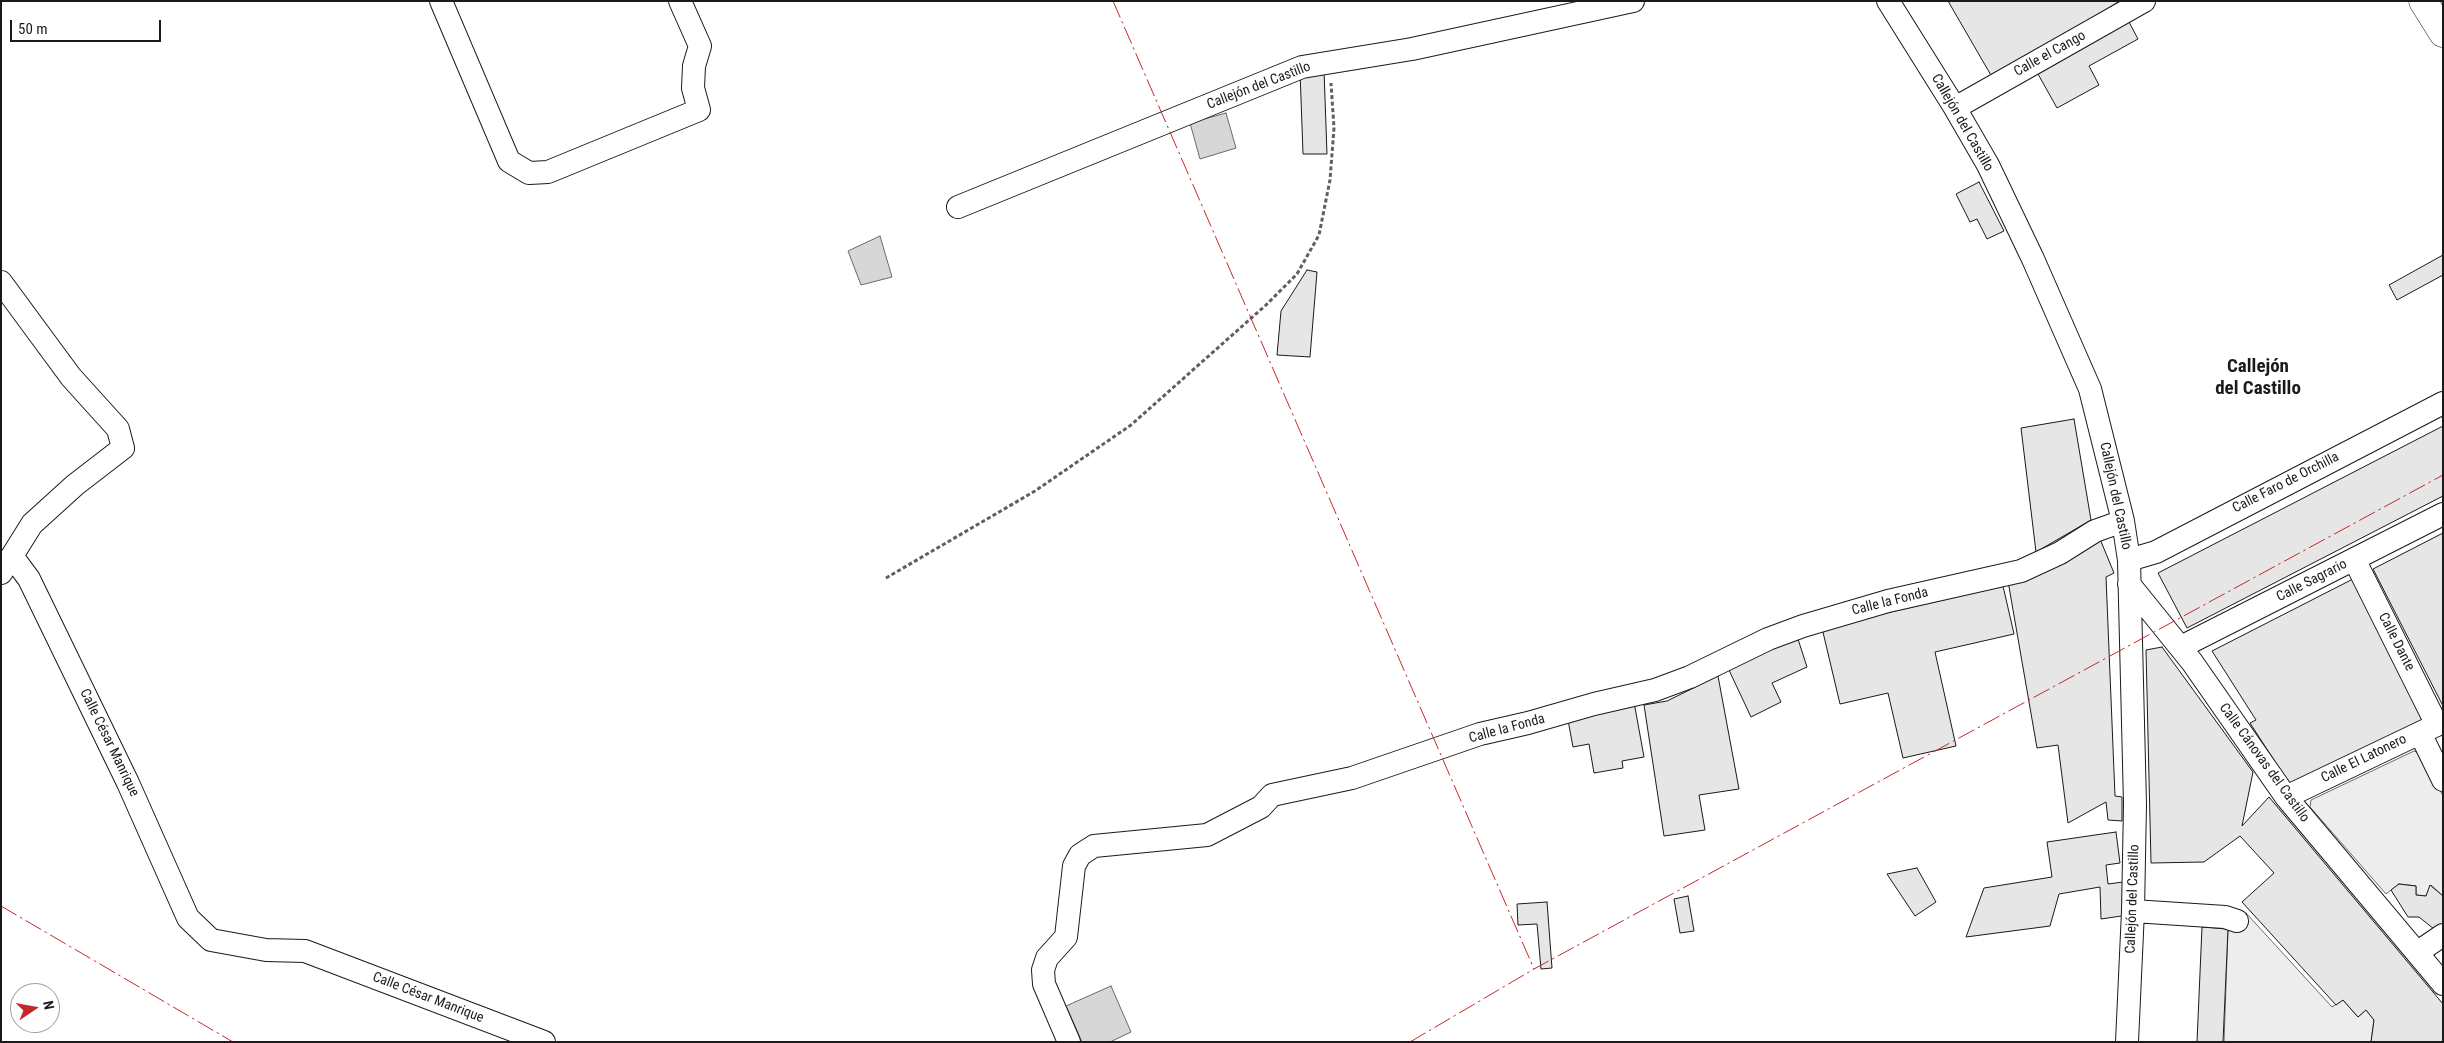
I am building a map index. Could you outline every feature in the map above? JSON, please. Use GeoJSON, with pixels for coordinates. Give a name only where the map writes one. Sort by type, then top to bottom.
{"type":"FeatureCollection","features":[{"type":"Feature","properties":{"kind":"main road"},"geometry":{"type":"LineString","coordinates":[[2422,1],[2443,33]]}},
{"type":"Feature","properties":{"kind":"street"},"geometry":{"type":"LineString","coordinates":[[441,1],[509,160],[529,173],[548,172],[698,110],[693,88],[694,66],[700,46],[680,1]]}},
{"type":"Feature","properties":{"kind":"street","name":"Callejón del Castillo"},"geometry":{"type":"LineString","coordinates":[[958,207],[1302,68],[1412,49],[1633,1]]}},
{"type":"Feature","properties":{"kind":"street","name":"Callejón del Castillo"},"geometry":{"type":"LineString","coordinates":[[1888,1],[1955,108],[2000,191],[2090,388],[2123,521],[2129,560],[2135,804],[2133,911],[2127,1042]]}},
{"type":"Feature","properties":{"kind":"street","name":"Calle el Cango"},"geometry":{"type":"LineString","coordinates":[[1955,108],[2144,1]]}},
{"type":"Feature","properties":{"kind":"street","name":"Calle César Manrique"},"geometry":{"type":"LineString","coordinates":[[1,282],[71,377],[118,428],[123,448],[75,485],[32,524],[7,565],[29,579],[124,774],[188,918],[211,940],[266,950],[305,951],[544,1042]]}},
{"type":"Feature","properties":{"kind":"street","name":"Calle Faro de Orchilla"},"geometry":{"type":"LineString","coordinates":[[2129,560],[2156,552],[2443,403]]}},
{"type":"Feature","properties":{"kind":"street","name":"Calle Sagrario"},"geometry":{"type":"LineString","coordinates":[[2181,648],[2443,514]]}},
{"type":"Feature","properties":{"kind":"street","name":"Calle la Fonda"},"geometry":{"type":"LineString","coordinates":[[1070,1042],[1044,984],[1043,970],[1047,958],[1066,937],[1074,866],[1080,855],[1094,846],[1207,835],[1261,806],[1272,795],[1352,778],[1480,734],[1656,690],[1690,677],[1768,639],[1803,626],[1888,601],[2021,571],[2060,554],[2095,531],[2123,521]]}},
{"type":"Feature","properties":{"kind":"street","name":"Calle Dante"},"geometry":{"type":"LineString","coordinates":[[2354,559],[2433,726],[2443,780]]}},
{"type":"Feature","properties":{"kind":"street","name":"Calle Cánovas del Castillo"},"geometry":{"type":"LineString","coordinates":[[2129,584],[2181,648],[2286,797],[2443,984]]}},
{"type":"Feature","properties":{"kind":"street","name":"Calle El Latonero"},"geometry":{"type":"LineString","coordinates":[[2286,797],[2433,726]]}},
{"type":"Feature","properties":{"kind":"street"},"geometry":{"type":"LineString","coordinates":[[2133,911],[2225,917],[2237,920]]}},
{"type":"Feature","properties":{"kind":"street"},"geometry":{"type":"LineString","coordinates":[[2418,952],[2443,935]]}},
{"type":"Feature","properties":{"kind":"path"},"geometry":{"type":"LineString","coordinates":[[886,578],[1035,491],[1131,425],[1266,305],[1297,274],[1319,235],[1330,180],[1334,128],[1329,62]]}},
{"type":"Feature","properties":{"kind":"shaded area"},"geometry":{"type":"Polygon","coordinates":[[[1226,113],[1236,148],[1200,159],[1190,123],[1226,113]]]}},
{"type":"Feature","properties":{"kind":"shaded area"},"geometry":{"type":"Polygon","coordinates":[[[880,236],[892,277],[861,285],[848,251],[880,236]]]}},
{"type":"Feature","properties":{"kind":"shaded area"},"geometry":{"type":"Polygon","coordinates":[[[2414,751],[2423,754],[2443,796],[2443,896],[2431,885],[2426,896],[2416,895],[2416,886],[2399,884],[2386,894],[2310,807],[2311,800],[2414,751]]]}},
{"type":"Feature","properties":{"kind":"shaded area"},"geometry":{"type":"Polygon","coordinates":[[[2246,913],[2332,1007],[2343,1000],[2358,1017],[2366,1010],[2374,1020],[2371,1042],[2224,1042],[2228,929],[2246,913]]]}},
{"type":"Feature","properties":{"kind":"shaded area"},"geometry":{"type":"Polygon","coordinates":[[[1111,986],[1131,1032],[1110,1042],[1082,1042],[1066,1006],[1111,986]]]}},
{"type":"Feature","properties":{"kind":"building"},"geometry":{"type":"Polygon","coordinates":[[[1948,1],[2120,1],[1992,77],[1948,1]]]}},
{"type":"Feature","properties":{"kind":"building"},"geometry":{"type":"Polygon","coordinates":[[[2129,22],[2138,39],[2089,66],[2099,85],[2057,108],[2038,74],[2129,22]]]}},
{"type":"Feature","properties":{"kind":"building"},"geometry":{"type":"Polygon","coordinates":[[[1324,70],[1327,154],[1303,154],[1300,71],[1324,70]]]}},
{"type":"Feature","properties":{"kind":"building"},"geometry":{"type":"Polygon","coordinates":[[[1979,182],[2004,231],[1987,239],[1977,219],[1970,222],[1956,194],[1979,182]]]}},
{"type":"Feature","properties":{"kind":"building"},"geometry":{"type":"Polygon","coordinates":[[[2443,255],[2443,275],[2397,300],[2389,285],[2443,255]]]}},
{"type":"Feature","properties":{"kind":"building"},"geometry":{"type":"Polygon","coordinates":[[[1307,270],[1317,272],[1310,357],[1277,355],[1281,311],[1307,270]]]}},
{"type":"Feature","properties":{"kind":"building"},"geometry":{"type":"Polygon","coordinates":[[[2074,419],[2091,520],[2036,552],[2021,428],[2074,419]]]}},
{"type":"Feature","properties":{"kind":"building"},"geometry":{"type":"Polygon","coordinates":[[[2443,426],[2443,496],[2187,628],[2158,573],[2443,426]]]}},
{"type":"Feature","properties":{"kind":"building"},"geometry":{"type":"Polygon","coordinates":[[[2443,533],[2443,706],[2373,569],[2443,533]]]}},
{"type":"Feature","properties":{"kind":"building"},"geometry":{"type":"Polygon","coordinates":[[[2100,539],[2114,573],[2106,577],[2115,796],[2122,797],[2122,821],[2108,820],[2106,802],[2068,823],[2058,745],[2037,748],[2008,581],[2100,539]]]}},
{"type":"Feature","properties":{"kind":"building"},"geometry":{"type":"Polygon","coordinates":[[[2353,579],[2422,720],[2290,785],[2250,723],[2256,720],[2212,651],[2353,579]]]}},
{"type":"Feature","properties":{"kind":"building"},"geometry":{"type":"Polygon","coordinates":[[[2003,586],[2014,634],[1935,652],[1956,746],[1903,758],[1888,693],[1840,704],[1822,628],[2003,586]]]}},
{"type":"Feature","properties":{"kind":"building"},"geometry":{"type":"Polygon","coordinates":[[[1797,636],[1807,667],[1772,683],[1781,702],[1751,717],[1728,668],[1797,636]]]}},
{"type":"Feature","properties":{"kind":"building"},"geometry":{"type":"Polygon","coordinates":[[[2162,647],[2253,772],[2242,826],[2269,797],[2443,1004],[2443,1042],[2371,1042],[2374,1020],[2366,1010],[2358,1017],[2343,1000],[2336,1005],[2242,902],[2274,873],[2240,836],[2204,862],[2151,863],[2146,650],[2162,647]]]}},
{"type":"Feature","properties":{"kind":"building"},"geometry":{"type":"Polygon","coordinates":[[[1718,676],[1739,789],[1699,795],[1705,830],[1664,836],[1644,705],[1667,701],[1718,676]]]}},
{"type":"Feature","properties":{"kind":"building"},"geometry":{"type":"Polygon","coordinates":[[[1634,702],[1644,757],[1622,761],[1623,768],[1594,773],[1589,744],[1573,747],[1568,720],[1634,702]]]}},
{"type":"Feature","properties":{"kind":"building"},"geometry":{"type":"Polygon","coordinates":[[[2116,832],[2120,863],[2106,865],[2108,884],[2123,882],[2128,915],[2101,919],[2100,887],[2059,894],[2050,926],[1966,937],[1984,888],[2052,877],[2047,842],[2116,832]]]}},
{"type":"Feature","properties":{"kind":"building"},"geometry":{"type":"Polygon","coordinates":[[[1917,868],[1936,902],[1915,916],[1887,874],[1917,868]]]}},
{"type":"Feature","properties":{"kind":"building"},"geometry":{"type":"Polygon","coordinates":[[[2399,884],[2416,886],[2416,895],[2426,896],[2430,885],[2443,896],[2443,923],[2434,929],[2419,917],[2408,917],[2391,890],[2399,884]]]}},
{"type":"Feature","properties":{"kind":"building"},"geometry":{"type":"Polygon","coordinates":[[[1688,896],[1694,931],[1680,933],[1674,899],[1688,896]]]}},
{"type":"Feature","properties":{"kind":"building"},"geometry":{"type":"Polygon","coordinates":[[[1547,902],[1552,968],[1541,969],[1537,924],[1518,925],[1517,904],[1547,902]]]}},
{"type":"Feature","properties":{"kind":"building"},"geometry":{"type":"Polygon","coordinates":[[[2202,927],[2228,929],[2223,1042],[2197,1042],[2202,927]]]}},
{"type":"Feature","properties":{"kind":"power"},"geometry":{"type":"LineString","coordinates":[[1113,1],[1534,969]]}},
{"type":"Feature","properties":{"kind":"power"},"geometry":{"type":"LineString","coordinates":[[1410,1042],[1534,969],[2443,475]]}},
{"type":"Feature","properties":{"kind":"power"},"geometry":{"type":"LineString","coordinates":[[1,906],[233,1042]]}},
{"type":"Feature","properties":{"kind":"district","name":"Callejón del Castillo"},"geometry":{"type":"Point","coordinates":[2258,378]}}]}
